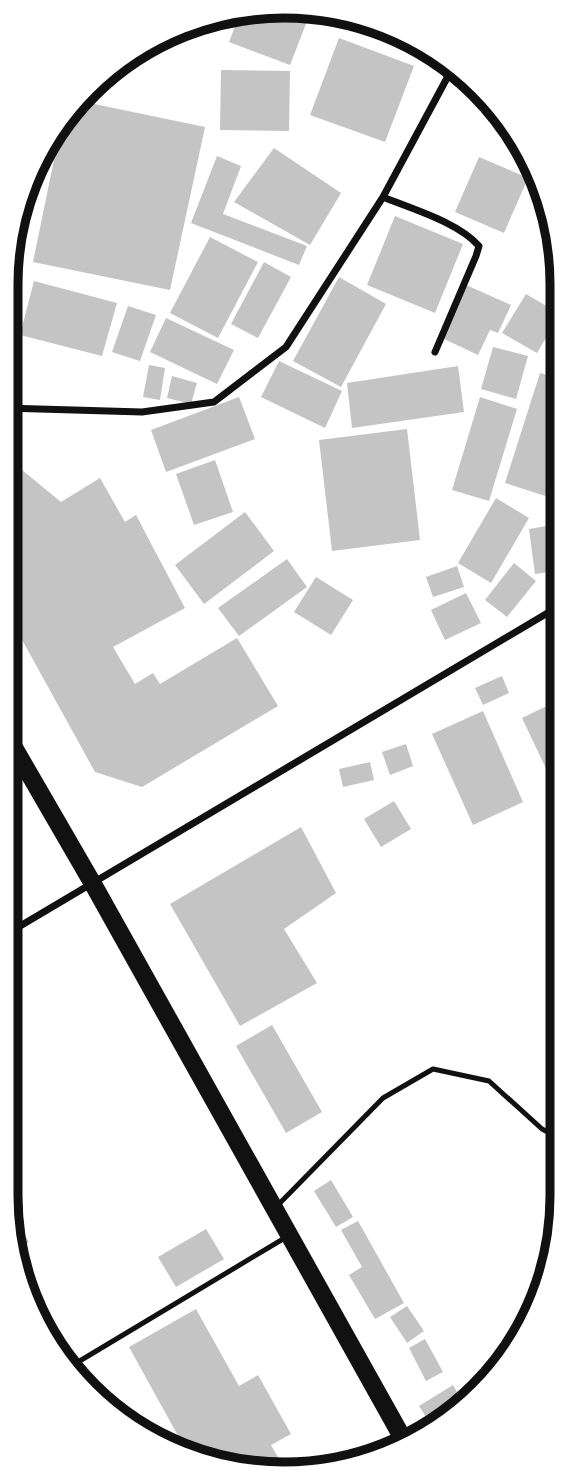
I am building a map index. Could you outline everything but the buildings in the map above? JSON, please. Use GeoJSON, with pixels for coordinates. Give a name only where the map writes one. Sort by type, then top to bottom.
{"type":"FeatureCollection","features":[{"type":"Feature","properties":{"kind":"main road"},"geometry":{"type":"LineString","coordinates":[[18,754],[401,1435]]}},
{"type":"Feature","properties":{"kind":"street"},"geometry":{"type":"LineString","coordinates":[[18,408],[142,412],[214,402],[286,347],[383,197],[449,75]]}},
{"type":"Feature","properties":{"kind":"street"},"geometry":{"type":"LineString","coordinates":[[383,197],[449,225],[470,236],[478,246],[435,352]]}},
{"type":"Feature","properties":{"kind":"street"},"geometry":{"type":"LineString","coordinates":[[18,927],[550,612]]}},
{"type":"Feature","properties":{"kind":"lane"},"geometry":{"type":"LineString","coordinates":[[275,1208],[383,1098],[433,1069],[489,1082],[550,1133]]}},
{"type":"Feature","properties":{"kind":"lane"},"geometry":{"type":"LineString","coordinates":[[77,1363],[290,1234]]}}]}
